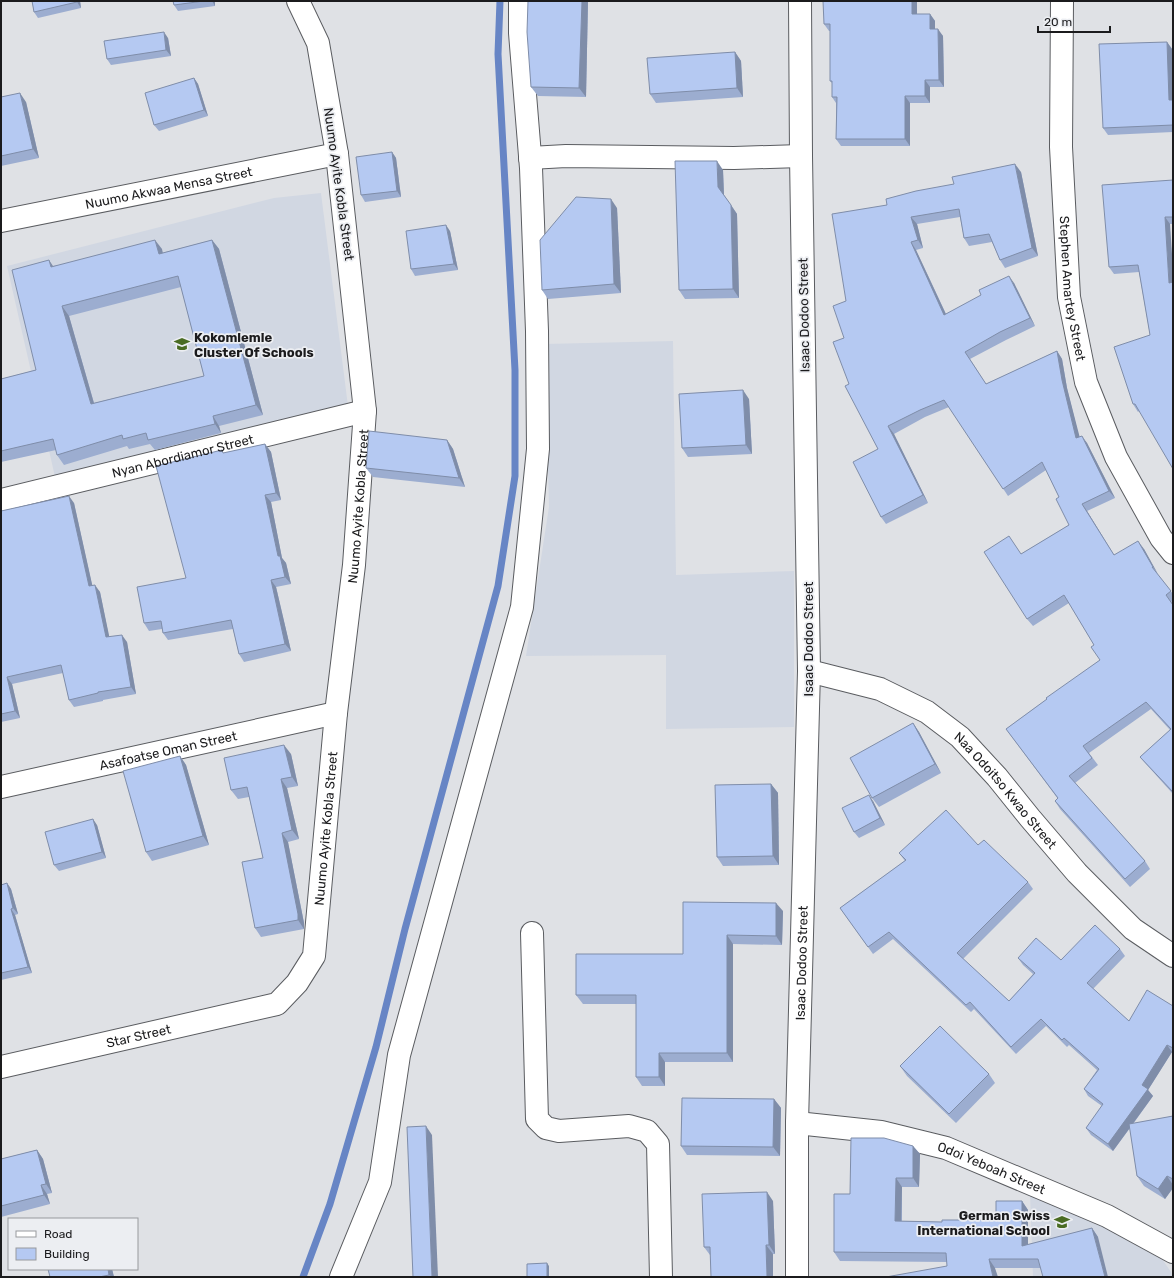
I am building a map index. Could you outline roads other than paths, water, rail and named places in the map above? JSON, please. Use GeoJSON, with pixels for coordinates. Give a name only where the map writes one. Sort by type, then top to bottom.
{"type":"FeatureCollection","features":[{"type":"Feature","properties":{"kind":"street","name":"Nuumo Ayite Kobla Street"},"geometry":{"type":"LineString","coordinates":[[277,1004],[297,984],[314,956],[336,713],[354,565],[365,411],[337,154],[318,43],[298,1]]}},
{"type":"Feature","properties":{"kind":"street"},"geometry":{"type":"LineString","coordinates":[[341,1277],[380,1182],[399,1055],[522,606],[538,449],[537,331],[530,158],[520,33],[520,1]]}},
{"type":"Feature","properties":{"kind":"street","name":"Isaac Dodoo Street"},"geometry":{"type":"LineString","coordinates":[[798,1277],[797,1123],[809,671],[800,1]]}},
{"type":"Feature","properties":{"kind":"street","name":"Stephen Amartey Street"},"geometry":{"type":"LineString","coordinates":[[1062,1],[1061,147],[1069,297],[1086,382],[1116,457],[1161,538],[1173,553]]}},
{"type":"Feature","properties":{"kind":"street","name":"Nuumo Akwaa Mensa Street"},"geometry":{"type":"LineString","coordinates":[[1,221],[337,154]]}},
{"type":"Feature","properties":{"kind":"street"},"geometry":{"type":"LineString","coordinates":[[530,158],[566,156],[734,158],[801,156]]}},
{"type":"Feature","properties":{"kind":"street","name":"Nyan Abordiamor Street"},"geometry":{"type":"LineString","coordinates":[[1,500],[365,411]]}},
{"type":"Feature","properties":{"kind":"street","name":"Naa Odoitso Kwao Street"},"geometry":{"type":"LineString","coordinates":[[809,671],[880,689],[927,712],[960,737],[998,777],[1030,818],[1077,873],[1133,930],[1173,956]]}},
{"type":"Feature","properties":{"kind":"street","name":"Asafoatse Oman Street"},"geometry":{"type":"LineString","coordinates":[[1,787],[336,713]]}},
{"type":"Feature","properties":{"kind":"street"},"geometry":{"type":"LineString","coordinates":[[532,933],[537,1119],[546,1128],[559,1131],[629,1126],[647,1131],[658,1144],[661,1277]]}},
{"type":"Feature","properties":{"kind":"street","name":"Star Street"},"geometry":{"type":"LineString","coordinates":[[1,1067],[277,1004]]}},
{"type":"Feature","properties":{"kind":"street","name":"Odoi Yeboah Street"},"geometry":{"type":"LineString","coordinates":[[797,1123],[881,1132],[946,1148],[1106,1216],[1173,1252]]}},
{"type":"Feature","properties":{"kind":"waterway"},"geometry":{"type":"LineString","coordinates":[[303,1277],[330,1204],[376,1047],[405,929],[498,586],[515,476],[515,370],[498,54],[500,1]]}},
{"type":"Feature","properties":{"kind":"place","name":"Kokomlemle Cluster Of Schools"},"geometry":{"type":"Point","coordinates":[182,344]}},
{"type":"Feature","properties":{"kind":"place","name":"German Swiss International School"},"geometry":{"type":"Point","coordinates":[1062,1222]}}]}
